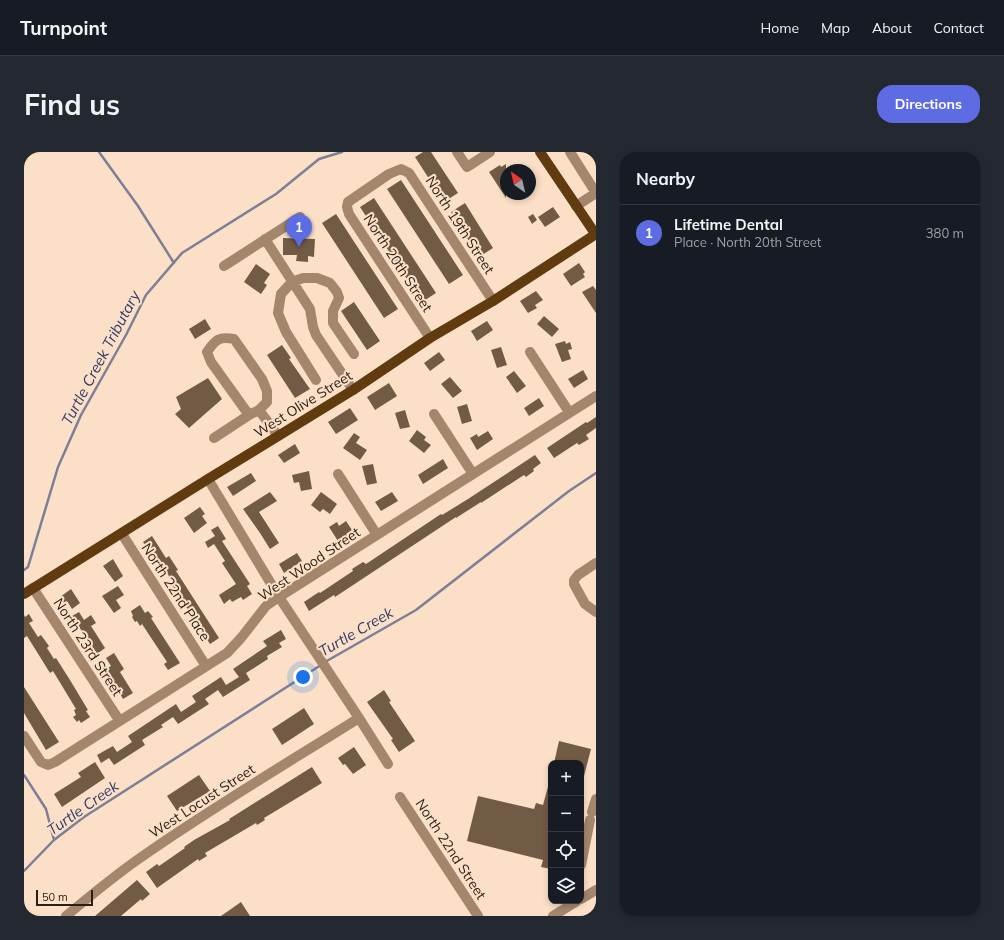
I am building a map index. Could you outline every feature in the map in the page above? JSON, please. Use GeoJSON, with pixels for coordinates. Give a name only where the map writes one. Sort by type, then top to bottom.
{"type":"FeatureCollection","features":[{"type":"Feature","properties":{"kind":"main road"},"geometry":{"type":"LineString","coordinates":[[540,152],[596,234]]}},
{"type":"Feature","properties":{"kind":"main road","name":"West Olive Street"},"geometry":{"type":"LineString","coordinates":[[24,594],[353,390],[430,338],[493,301],[596,234]]}},
{"type":"Feature","properties":{"kind":"street"},"geometry":{"type":"LineString","coordinates":[[457,152],[467,167],[490,152]]}},
{"type":"Feature","properties":{"kind":"street"},"geometry":{"type":"LineString","coordinates":[[570,152],[596,193],[576,206]]}},
{"type":"Feature","properties":{"kind":"street","name":"North 19th Street"},"geometry":{"type":"LineString","coordinates":[[348,202],[389,174],[400,169],[409,173],[493,301]]}},
{"type":"Feature","properties":{"kind":"street","name":"North 20th Street"},"geometry":{"type":"LineString","coordinates":[[348,202],[347,207],[350,214],[430,338]]}},
{"type":"Feature","properties":{"kind":"street"},"geometry":{"type":"LineString","coordinates":[[224,266],[300,217]]}},
{"type":"Feature","properties":{"kind":"street"},"geometry":{"type":"LineString","coordinates":[[265,239],[310,309],[316,335],[353,390]]}},
{"type":"Feature","properties":{"kind":"street"},"geometry":{"type":"LineString","coordinates":[[316,380],[286,332],[278,312],[282,294],[292,282],[303,278],[317,278],[330,283],[337,292],[339,298],[333,311],[334,323],[354,354]]}},
{"type":"Feature","properties":{"kind":"street"},"geometry":{"type":"LineString","coordinates":[[214,438],[259,410],[267,402],[267,391],[262,379],[234,339],[224,337],[214,342],[207,352],[211,362],[249,415]]}},
{"type":"Feature","properties":{"kind":"street"},"geometry":{"type":"LineString","coordinates":[[530,352],[569,412]]}},
{"type":"Feature","properties":{"kind":"street","name":"West Wood Street"},"geometry":{"type":"LineString","coordinates":[[24,736],[41,762],[48,765],[55,762],[119,720],[227,653],[266,606],[279,597],[596,396]]}},
{"type":"Feature","properties":{"kind":"street"},"geometry":{"type":"LineString","coordinates":[[259,410],[278,436]]}},
{"type":"Feature","properties":{"kind":"street"},"geometry":{"type":"LineString","coordinates":[[434,414],[473,474]]}},
{"type":"Feature","properties":{"kind":"street"},"geometry":{"type":"LineString","coordinates":[[338,474],[377,535]]}},
{"type":"Feature","properties":{"kind":"street"},"geometry":{"type":"LineString","coordinates":[[208,479],[279,597],[388,764]]}},
{"type":"Feature","properties":{"kind":"street","name":"North 22nd Place"},"geometry":{"type":"LineString","coordinates":[[122,534],[206,666]]}},
{"type":"Feature","properties":{"kind":"street"},"geometry":{"type":"LineString","coordinates":[[596,563],[578,575],[574,580],[574,584],[585,604],[596,612]]}},
{"type":"Feature","properties":{"kind":"street","name":"North 23rd Street"},"geometry":{"type":"LineString","coordinates":[[34,588],[119,720]]}},
{"type":"Feature","properties":{"kind":"street","name":"West Locust Street"},"geometry":{"type":"LineString","coordinates":[[66,916],[140,858],[224,802],[359,718]]}},
{"type":"Feature","properties":{"kind":"street","name":"North 22nd Street"},"geometry":{"type":"LineString","coordinates":[[400,797],[478,916]]}},
{"type":"Feature","properties":{"kind":"street"},"geometry":{"type":"LineString","coordinates":[[584,850],[596,799]]}},
{"type":"Feature","properties":{"kind":"street"},"geometry":{"type":"LineString","coordinates":[[584,895],[596,890]]}},
{"type":"Feature","properties":{"kind":"street"},"geometry":{"type":"LineString","coordinates":[[553,916],[570,904]]}},
{"type":"Feature","properties":{"kind":"building"},"geometry":{"type":"Polygon","coordinates":[[[423,152],[431,152],[458,193],[444,202],[415,157],[423,152]]]}},
{"type":"Feature","properties":{"kind":"building"},"geometry":{"type":"Polygon","coordinates":[[[500,165],[500,189],[489,172],[500,165]]]}},
{"type":"Feature","properties":{"kind":"building"},"geometry":{"type":"Polygon","coordinates":[[[401,180],[463,275],[449,284],[387,189],[401,180]]]}},
{"type":"Feature","properties":{"kind":"building"},"geometry":{"type":"Polygon","coordinates":[[[374,198],[436,293],[422,302],[360,207],[374,198]]]}},
{"type":"Feature","properties":{"kind":"building"},"geometry":{"type":"Polygon","coordinates":[[[465,203],[493,248],[479,257],[451,212],[465,203]]]}},
{"type":"Feature","properties":{"kind":"building"},"geometry":{"type":"Polygon","coordinates":[[[553,207],[560,217],[545,227],[538,217],[553,207]]]}},
{"type":"Feature","properties":{"kind":"building"},"geometry":{"type":"Polygon","coordinates":[[[336,214],[398,309],[384,318],[322,223],[336,214]]]}},
{"type":"Feature","properties":{"kind":"building"},"geometry":{"type":"Polygon","coordinates":[[[533,214],[537,220],[532,224],[528,217],[533,214]]]}},
{"type":"Feature","properties":{"kind":"building"},"geometry":{"type":"Polygon","coordinates":[[[283,238],[315,239],[314,257],[308,256],[308,262],[296,261],[297,255],[283,255],[283,238]]]}},
{"type":"Feature","properties":{"kind":"building"},"geometry":{"type":"Polygon","coordinates":[[[579,263],[585,272],[583,274],[585,277],[571,286],[563,274],[579,263]]]}},
{"type":"Feature","properties":{"kind":"building"},"geometry":{"type":"Polygon","coordinates":[[[256,264],[270,274],[264,283],[267,285],[261,294],[244,282],[256,264]]]}},
{"type":"Feature","properties":{"kind":"building"},"geometry":{"type":"Polygon","coordinates":[[[593,286],[596,290],[596,313],[582,292],[593,286]]]}},
{"type":"Feature","properties":{"kind":"building"},"geometry":{"type":"Polygon","coordinates":[[[536,291],[543,300],[535,305],[537,308],[528,313],[520,301],[536,291]]]}},
{"type":"Feature","properties":{"kind":"building"},"geometry":{"type":"Polygon","coordinates":[[[354,302],[380,341],[367,350],[341,311],[354,302]]]}},
{"type":"Feature","properties":{"kind":"building"},"geometry":{"type":"Polygon","coordinates":[[[544,316],[559,329],[552,337],[537,324],[544,316]]]}},
{"type":"Feature","properties":{"kind":"building"},"geometry":{"type":"Polygon","coordinates":[[[205,319],[211,329],[195,339],[189,329],[205,319]]]}},
{"type":"Feature","properties":{"kind":"building"},"geometry":{"type":"Polygon","coordinates":[[[487,321],[493,330],[477,341],[471,331],[487,321]]]}},
{"type":"Feature","properties":{"kind":"building"},"geometry":{"type":"Polygon","coordinates":[[[565,341],[566,344],[570,342],[572,349],[568,350],[571,359],[562,362],[555,344],[565,341]]]}},
{"type":"Feature","properties":{"kind":"building"},"geometry":{"type":"Polygon","coordinates":[[[282,345],[291,358],[289,359],[310,389],[295,398],[267,355],[282,345]]]}},
{"type":"Feature","properties":{"kind":"building"},"geometry":{"type":"Polygon","coordinates":[[[501,347],[507,365],[497,368],[491,350],[501,347]]]}},
{"type":"Feature","properties":{"kind":"building"},"geometry":{"type":"Polygon","coordinates":[[[439,352],[445,360],[430,371],[424,363],[439,352]]]}},
{"type":"Feature","properties":{"kind":"building"},"geometry":{"type":"Polygon","coordinates":[[[583,370],[588,379],[574,388],[568,379],[583,370]]]}},
{"type":"Feature","properties":{"kind":"building"},"geometry":{"type":"Polygon","coordinates":[[[514,371],[526,386],[517,393],[506,377],[514,371]]]}},
{"type":"Feature","properties":{"kind":"building"},"geometry":{"type":"Polygon","coordinates":[[[450,377],[462,391],[453,398],[441,384],[450,377]]]}},
{"type":"Feature","properties":{"kind":"building"},"geometry":{"type":"Polygon","coordinates":[[[208,378],[222,399],[189,428],[175,414],[181,409],[176,397],[208,378]]]}},
{"type":"Feature","properties":{"kind":"building"},"geometry":{"type":"Polygon","coordinates":[[[389,383],[397,396],[375,410],[367,397],[389,383]]]}},
{"type":"Feature","properties":{"kind":"building"},"geometry":{"type":"Polygon","coordinates":[[[539,398],[544,406],[529,416],[524,408],[539,398]]]}},
{"type":"Feature","properties":{"kind":"building"},"geometry":{"type":"Polygon","coordinates":[[[467,404],[472,421],[462,424],[457,407],[467,404]]]}},
{"type":"Feature","properties":{"kind":"building"},"geometry":{"type":"Polygon","coordinates":[[[350,408],[358,420],[336,434],[328,422],[350,408]]]}},
{"type":"Feature","properties":{"kind":"building"},"geometry":{"type":"Polygon","coordinates":[[[405,410],[410,427],[400,429],[395,413],[405,410]]]}},
{"type":"Feature","properties":{"kind":"building"},"geometry":{"type":"Polygon","coordinates":[[[596,417],[596,428],[586,435],[589,439],[579,445],[577,443],[554,458],[547,448],[596,417]]]}},
{"type":"Feature","properties":{"kind":"building"},"geometry":{"type":"Polygon","coordinates":[[[417,430],[426,437],[424,440],[431,445],[424,453],[409,441],[417,430]]]}},
{"type":"Feature","properties":{"kind":"building"},"geometry":{"type":"Polygon","coordinates":[[[488,431],[493,439],[477,450],[470,438],[477,434],[478,437],[488,431]]]}},
{"type":"Feature","properties":{"kind":"building"},"geometry":{"type":"Polygon","coordinates":[[[354,433],[360,437],[356,443],[367,450],[360,460],[343,448],[354,433]]]}},
{"type":"Feature","properties":{"kind":"building"},"geometry":{"type":"Polygon","coordinates":[[[295,444],[300,453],[284,463],[278,455],[295,444]]]}},
{"type":"Feature","properties":{"kind":"building"},"geometry":{"type":"Polygon","coordinates":[[[535,455],[541,463],[526,477],[524,475],[481,503],[456,517],[335,597],[334,595],[309,611],[304,602],[353,571],[352,569],[363,562],[366,564],[441,514],[442,515],[468,499],[535,455]]]}},
{"type":"Feature","properties":{"kind":"building"},"geometry":{"type":"Polygon","coordinates":[[[443,459],[448,468],[423,484],[418,475],[443,459]]]}},
{"type":"Feature","properties":{"kind":"building"},"geometry":{"type":"Polygon","coordinates":[[[373,464],[377,483],[367,485],[362,466],[373,464]]]}},
{"type":"Feature","properties":{"kind":"building"},"geometry":{"type":"Polygon","coordinates":[[[309,471],[312,489],[301,491],[299,482],[294,483],[292,475],[309,471]]]}},
{"type":"Feature","properties":{"kind":"building"},"geometry":{"type":"Polygon","coordinates":[[[251,473],[256,481],[233,496],[227,487],[251,473]]]}},
{"type":"Feature","properties":{"kind":"building"},"geometry":{"type":"Polygon","coordinates":[[[270,492],[277,501],[259,512],[279,543],[270,549],[243,509],[270,492]]]}},
{"type":"Feature","properties":{"kind":"building"},"geometry":{"type":"Polygon","coordinates":[[[321,492],[337,504],[330,514],[323,509],[320,512],[311,505],[321,492]]]}},
{"type":"Feature","properties":{"kind":"building"},"geometry":{"type":"Polygon","coordinates":[[[392,492],[398,501],[381,511],[375,502],[392,492]]]}},
{"type":"Feature","properties":{"kind":"building"},"geometry":{"type":"Polygon","coordinates":[[[200,507],[205,514],[202,516],[207,523],[194,533],[184,518],[200,507]]]}},
{"type":"Feature","properties":{"kind":"building"},"geometry":{"type":"Polygon","coordinates":[[[346,521],[352,530],[346,534],[347,536],[338,541],[329,527],[337,522],[339,526],[346,521]]]}},
{"type":"Feature","properties":{"kind":"building"},"geometry":{"type":"Polygon","coordinates":[[[218,526],[226,539],[222,541],[250,584],[247,586],[252,594],[243,600],[241,597],[232,602],[230,599],[224,604],[219,595],[236,584],[222,563],[225,561],[214,544],[208,548],[205,542],[215,536],[211,530],[218,526]]]}},
{"type":"Feature","properties":{"kind":"building"},"geometry":{"type":"Polygon","coordinates":[[[152,536],[166,558],[169,556],[178,570],[176,571],[219,638],[210,644],[172,585],[174,584],[164,568],[161,569],[143,542],[152,536]]]}},
{"type":"Feature","properties":{"kind":"building"},"geometry":{"type":"Polygon","coordinates":[[[297,553],[302,561],[284,573],[279,564],[297,553]]]}},
{"type":"Feature","properties":{"kind":"building"},"geometry":{"type":"Polygon","coordinates":[[[113,559],[123,576],[115,582],[103,566],[113,559]]]}},
{"type":"Feature","properties":{"kind":"building"},"geometry":{"type":"Polygon","coordinates":[[[118,586],[124,595],[116,600],[121,608],[114,613],[102,596],[118,586]]]}},
{"type":"Feature","properties":{"kind":"building"},"geometry":{"type":"Polygon","coordinates":[[[71,589],[80,603],[72,609],[67,601],[64,603],[60,597],[71,589]]]}},
{"type":"Feature","properties":{"kind":"building"},"geometry":{"type":"Polygon","coordinates":[[[140,605],[145,613],[148,611],[153,617],[151,618],[180,663],[168,670],[164,664],[167,662],[142,624],[140,626],[132,617],[131,611],[140,605]]]}},
{"type":"Feature","properties":{"kind":"building"},"geometry":{"type":"Polygon","coordinates":[[[79,612],[84,620],[91,615],[96,623],[91,626],[105,648],[97,654],[72,616],[79,612]]]}},
{"type":"Feature","properties":{"kind":"building"},"geometry":{"type":"Polygon","coordinates":[[[29,614],[33,621],[29,623],[38,637],[41,635],[49,646],[47,648],[54,659],[56,658],[88,710],[86,711],[90,717],[81,723],[79,720],[77,722],[73,717],[76,715],[74,710],[76,709],[53,671],[50,673],[27,636],[24,638],[24,615],[25,617],[29,614]]]}},
{"type":"Feature","properties":{"kind":"building"},"geometry":{"type":"Polygon","coordinates":[[[281,630],[286,639],[279,643],[282,647],[267,656],[268,659],[246,673],[250,680],[223,697],[218,690],[205,699],[209,704],[178,724],[173,717],[161,725],[163,727],[142,740],[145,745],[114,765],[109,758],[101,763],[97,755],[113,746],[117,752],[132,742],[128,736],[176,704],[181,712],[196,702],[192,696],[221,677],[226,685],[239,677],[233,669],[267,646],[263,641],[281,630]]]}},
{"type":"Feature","properties":{"kind":"building"},"geometry":{"type":"Polygon","coordinates":[[[114,653],[124,669],[120,672],[133,693],[123,699],[118,690],[119,689],[105,670],[111,666],[106,658],[114,653]]]}},
{"type":"Feature","properties":{"kind":"building"},"geometry":{"type":"Polygon","coordinates":[[[24,687],[59,742],[46,750],[24,713],[24,687]]]}},
{"type":"Feature","properties":{"kind":"building"},"geometry":{"type":"Polygon","coordinates":[[[384,690],[391,701],[389,702],[415,741],[399,752],[391,740],[393,739],[367,702],[384,690]]]}},
{"type":"Feature","properties":{"kind":"building"},"geometry":{"type":"Polygon","coordinates":[[[304,708],[314,724],[282,745],[272,729],[304,708]]]}},
{"type":"Feature","properties":{"kind":"building"},"geometry":{"type":"Polygon","coordinates":[[[559,741],[591,749],[584,776],[584,760],[555,760],[559,741]]]}},
{"type":"Feature","properties":{"kind":"building"},"geometry":{"type":"Polygon","coordinates":[[[354,747],[366,765],[353,774],[338,758],[354,747]]]}},
{"type":"Feature","properties":{"kind":"building"},"geometry":{"type":"Polygon","coordinates":[[[95,762],[105,778],[62,807],[54,794],[81,777],[78,773],[95,762]]]}},
{"type":"Feature","properties":{"kind":"building"},"geometry":{"type":"Polygon","coordinates":[[[312,767],[322,783],[264,818],[265,820],[257,825],[256,823],[205,853],[207,856],[199,861],[198,859],[157,888],[146,872],[157,864],[159,866],[194,840],[230,820],[229,819],[312,767]]]}},
{"type":"Feature","properties":{"kind":"building"},"geometry":{"type":"Polygon","coordinates":[[[199,775],[210,791],[177,811],[167,796],[199,775]]]}},
{"type":"Feature","properties":{"kind":"building"},"geometry":{"type":"Polygon","coordinates":[[[548,787],[548,868],[541,867],[543,860],[467,841],[478,796],[534,809],[536,803],[543,805],[548,787]]]}},
{"type":"Feature","properties":{"kind":"building"},"geometry":{"type":"Polygon","coordinates":[[[137,880],[150,894],[142,901],[141,899],[121,916],[95,916],[137,880]]]}},
{"type":"Feature","properties":{"kind":"building"},"geometry":{"type":"Polygon","coordinates":[[[241,902],[250,916],[221,916],[241,902]]]}},
{"type":"Feature","properties":{"kind":"waterway"},"geometry":{"type":"LineString","coordinates":[[99,152],[138,206],[174,263]]}},
{"type":"Feature","properties":{"kind":"waterway","name":"Turtle Creek Tributary"},"geometry":{"type":"LineString","coordinates":[[24,570],[28,567],[58,467],[81,415],[126,335],[146,295],[182,253],[276,194],[319,159],[342,152]]}},
{"type":"Feature","properties":{"kind":"waterway","name":"Turtle Creek"},"geometry":{"type":"LineString","coordinates":[[325,662],[416,610],[569,491],[596,473]]}},
{"type":"Feature","properties":{"kind":"waterway","name":"Turtle Creek"},"geometry":{"type":"LineString","coordinates":[[24,871],[54,840],[84,817],[321,665]]}},
{"type":"Feature","properties":{"kind":"waterway","name":"Turtle Creek Tributary"},"geometry":{"type":"LineString","coordinates":[[24,775],[46,809],[54,840]]}},
{"type":"Feature","properties":{"kind":"place","name":"Lifetime Dental"},"geometry":{"type":"Point","coordinates":[299,247]}}]}
